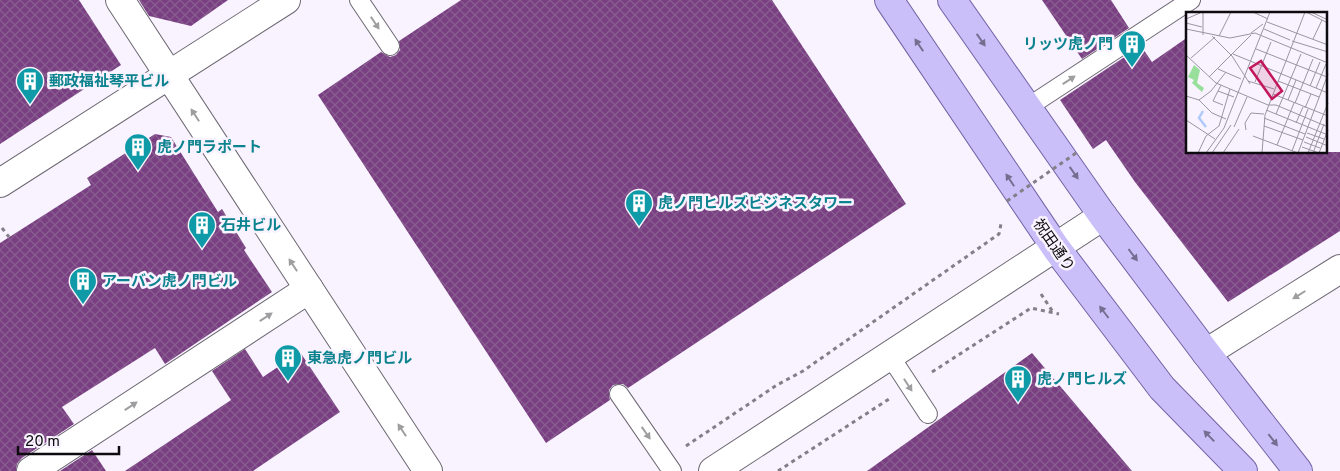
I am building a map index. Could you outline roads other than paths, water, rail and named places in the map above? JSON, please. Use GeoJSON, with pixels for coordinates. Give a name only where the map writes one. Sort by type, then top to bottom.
{"type":"FeatureCollection","features":[{"type":"Feature","properties":{"kind":"main road","name":"祝田通り"},"geometry":{"type":"LineString","coordinates":[[889,0],[1056,248],[1162,388],[1243,471]]}},
{"type":"Feature","properties":{"kind":"main road"},"geometry":{"type":"LineString","coordinates":[[952,0],[1103,216],[1298,471]]}},
{"type":"Feature","properties":{"kind":"street"},"geometry":{"type":"LineString","coordinates":[[120,0],[428,471]]}},
{"type":"Feature","properties":{"kind":"street"},"geometry":{"type":"LineString","coordinates":[[0,183],[286,0]]}},
{"type":"Feature","properties":{"kind":"street"},"geometry":{"type":"LineString","coordinates":[[731,466],[890,356],[1103,216]]}},
{"type":"Feature","properties":{"kind":"street"},"geometry":{"type":"LineString","coordinates":[[1206,353],[1340,269]]}},
{"type":"Feature","properties":{"kind":"street"},"geometry":{"type":"LineString","coordinates":[[32,471],[309,288]]}},
{"type":"Feature","properties":{"kind":"lane"},"geometry":{"type":"LineString","coordinates":[[359,0],[390,46]]}},
{"type":"Feature","properties":{"kind":"lane"},"geometry":{"type":"LineString","coordinates":[[1028,107],[1191,0]]}},
{"type":"Feature","properties":{"kind":"lane"},"geometry":{"type":"LineString","coordinates":[[890,356],[928,414]]}},
{"type":"Feature","properties":{"kind":"lane"},"geometry":{"type":"LineString","coordinates":[[619,394],[668,466]]}},
{"type":"Feature","properties":{"kind":"place","name":"リッツ虎ノ門"},"geometry":{"type":"Point","coordinates":[1132,68]}},
{"type":"Feature","properties":{"kind":"place","name":"郵政福祉琴平ビル"},"geometry":{"type":"Point","coordinates":[30,105]}},
{"type":"Feature","properties":{"kind":"place","name":"虎ノ門ラポート"},"geometry":{"type":"Point","coordinates":[138,171]}},
{"type":"Feature","properties":{"kind":"place","name":"虎ノ門ヒルズビジネスタワー"},"geometry":{"type":"Point","coordinates":[639,227]}},
{"type":"Feature","properties":{"kind":"place","name":"石井ビル"},"geometry":{"type":"Point","coordinates":[202,249]}},
{"type":"Feature","properties":{"kind":"place","name":"アーバン虎ノ門ビル"},"geometry":{"type":"Point","coordinates":[83,305]}},
{"type":"Feature","properties":{"kind":"place","name":"東急虎ノ門ビル"},"geometry":{"type":"Point","coordinates":[288,382]}},
{"type":"Feature","properties":{"kind":"place","name":"虎ノ門ヒルズ"},"geometry":{"type":"Point","coordinates":[1018,403]}}]}
